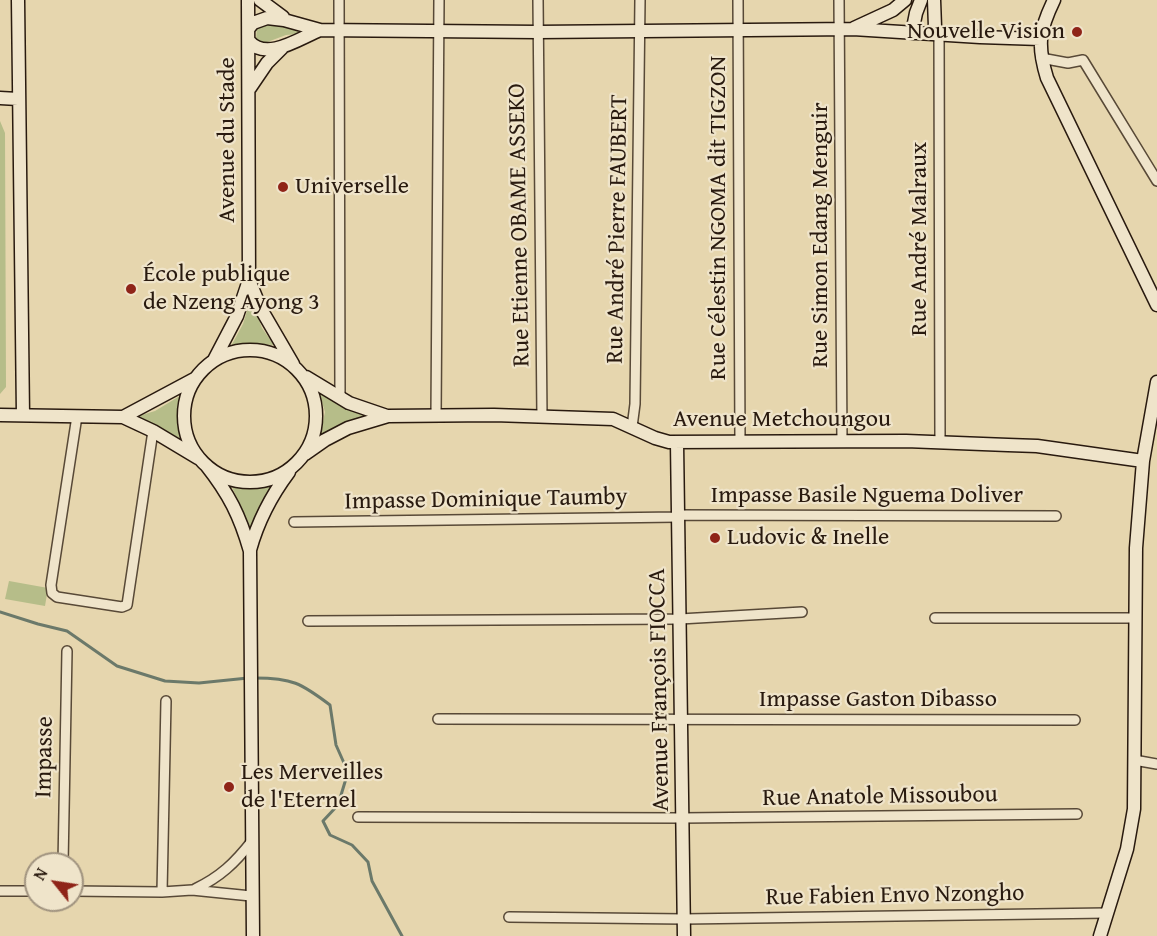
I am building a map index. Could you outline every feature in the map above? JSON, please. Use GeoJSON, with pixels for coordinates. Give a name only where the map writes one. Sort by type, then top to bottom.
{"type":"FeatureCollection","features":[{"type":"Feature","properties":{"kind":"main road"},"geometry":{"type":"LineString","coordinates":[[18,0],[23,415]]}},
{"type":"Feature","properties":{"kind":"main road","name":"Avenue du Stade"},"geometry":{"type":"LineString","coordinates":[[248,0],[249,280]]}},
{"type":"Feature","properties":{"kind":"main road"},"geometry":{"type":"LineString","coordinates":[[260,0],[273,12],[292,22]]}},
{"type":"Feature","properties":{"kind":"main road"},"geometry":{"type":"LineString","coordinates":[[853,28],[893,10],[905,0]]}},
{"type":"Feature","properties":{"kind":"main road"},"geometry":{"type":"LineString","coordinates":[[917,33],[916,13],[921,0]]}},
{"type":"Feature","properties":{"kind":"main road"},"geometry":{"type":"LineString","coordinates":[[1054,0],[1040,39],[1041,58],[1056,98],[1157,304]]}},
{"type":"Feature","properties":{"kind":"main road"},"geometry":{"type":"LineString","coordinates":[[917,33],[927,26],[934,2]]}},
{"type":"Feature","properties":{"kind":"main road"},"geometry":{"type":"LineString","coordinates":[[934,2],[935,27],[939,34]]}},
{"type":"Feature","properties":{"kind":"main road"},"geometry":{"type":"LineString","coordinates":[[320,30],[274,50],[258,48],[249,34],[254,23],[267,18],[320,30],[538,32],[853,28],[1040,39]]}},
{"type":"Feature","properties":{"kind":"main road"},"geometry":{"type":"LineString","coordinates":[[249,89],[267,63],[286,44]]}},
{"type":"Feature","properties":{"kind":"main road"},"geometry":{"type":"LineString","coordinates":[[0,99],[18,99]]}},
{"type":"Feature","properties":{"kind":"main road"},"geometry":{"type":"LineString","coordinates":[[214,361],[233,325],[249,280]]}},
{"type":"Feature","properties":{"kind":"main road"},"geometry":{"type":"LineString","coordinates":[[249,280],[261,309],[312,392],[316,413],[314,435],[304,454]]}},
{"type":"Feature","properties":{"kind":"main road"},"geometry":{"type":"LineString","coordinates":[[123,417],[196,378],[214,361],[233,352],[254,350],[275,355],[339,397],[370,411],[388,416]]}},
{"type":"Feature","properties":{"kind":"main road"},"geometry":{"type":"LineString","coordinates":[[196,378],[187,398],[184,419],[189,440],[202,462],[225,490],[236,508],[250,551],[253,936]]}},
{"type":"Feature","properties":{"kind":"main road"},"geometry":{"type":"LineString","coordinates":[[1100,936],[1127,849],[1134,809],[1136,548],[1143,462],[1157,382]]}},
{"type":"Feature","properties":{"kind":"main road"},"geometry":{"type":"LineString","coordinates":[[0,415],[123,417],[153,431],[223,477],[241,482],[260,482],[277,476],[293,466]]}},
{"type":"Feature","properties":{"kind":"main road"},"geometry":{"type":"LineString","coordinates":[[250,551],[260,520],[273,494],[304,454],[348,428],[388,416]]}},
{"type":"Feature","properties":{"kind":"main road","name":"Avenue Metchoungou"},"geometry":{"type":"LineString","coordinates":[[388,416],[613,419],[655,438],[677,442],[940,442],[1037,446],[1143,462]]}},
{"type":"Feature","properties":{"kind":"main road","name":"Avenue François FIOCCA"},"geometry":{"type":"LineString","coordinates":[[677,442],[684,936]]}},
{"type":"Feature","properties":{"kind":"street"},"geometry":{"type":"LineString","coordinates":[[339,0],[339,397]]}},
{"type":"Feature","properties":{"kind":"street"},"geometry":{"type":"LineString","coordinates":[[436,415],[439,0]]}},
{"type":"Feature","properties":{"kind":"street","name":"Rue Etienne OBAME ASSEKO"},"geometry":{"type":"LineString","coordinates":[[538,0],[542,417]]}},
{"type":"Feature","properties":{"kind":"street","name":"Rue André Pierre FAUBERT"},"geometry":{"type":"LineString","coordinates":[[632,428],[635,404],[640,0]]}},
{"type":"Feature","properties":{"kind":"street","name":"Rue Célestin NGOMA dit TIGZON"},"geometry":{"type":"LineString","coordinates":[[738,0],[740,442]]}},
{"type":"Feature","properties":{"kind":"street","name":"Rue Simon Edang Menguir"},"geometry":{"type":"LineString","coordinates":[[839,0],[842,441]]}},
{"type":"Feature","properties":{"kind":"street","name":"Rue André Malraux"},"geometry":{"type":"LineString","coordinates":[[939,34],[940,442]]}},
{"type":"Feature","properties":{"kind":"street"},"geometry":{"type":"LineString","coordinates":[[1041,58],[1068,63],[1083,60],[1157,181]]}},
{"type":"Feature","properties":{"kind":"street"},"geometry":{"type":"LineString","coordinates":[[76,416],[51,585],[52,593],[57,597],[123,608],[127,605],[153,431]]}},
{"type":"Feature","properties":{"kind":"street","name":"Impasse Basile Nguema Doliver"},"geometry":{"type":"LineString","coordinates":[[678,516],[1056,516]]}},
{"type":"Feature","properties":{"kind":"street","name":"Impasse Dominique Taumby"},"geometry":{"type":"LineString","coordinates":[[294,522],[678,516]]}},
{"type":"Feature","properties":{"kind":"street"},"geometry":{"type":"LineString","coordinates":[[308,621],[680,619],[802,612]]}},
{"type":"Feature","properties":{"kind":"street"},"geometry":{"type":"LineString","coordinates":[[935,618],[1134,618]]}},
{"type":"Feature","properties":{"kind":"street","name":"Impasse"},"geometry":{"type":"LineString","coordinates":[[63,852],[67,651]]}},
{"type":"Feature","properties":{"kind":"street"},"geometry":{"type":"LineString","coordinates":[[162,892],[166,701]]}},
{"type":"Feature","properties":{"kind":"street","name":"Impasse Gaston Dibasso"},"geometry":{"type":"LineString","coordinates":[[438,719],[1075,720]]}},
{"type":"Feature","properties":{"kind":"street"},"geometry":{"type":"LineString","coordinates":[[1134,760],[1157,764]]}},
{"type":"Feature","properties":{"kind":"street","name":"Rue Anatole Missoubou"},"geometry":{"type":"LineString","coordinates":[[358,817],[682,819],[1077,814]]}},
{"type":"Feature","properties":{"kind":"street"},"geometry":{"type":"LineString","coordinates":[[192,890],[213,881],[229,868],[252,840]]}},
{"type":"Feature","properties":{"kind":"street"},"geometry":{"type":"LineString","coordinates":[[84,891],[192,890],[251,896]]}},
{"type":"Feature","properties":{"kind":"street"},"geometry":{"type":"LineString","coordinates":[[0,891],[24,891]]}},
{"type":"Feature","properties":{"kind":"street","name":"Rue Fabien Envo Nzongho"},"geometry":{"type":"LineString","coordinates":[[509,917],[684,919],[1107,913]]}},
{"type":"Feature","properties":{"kind":"green space"},"geometry":{"type":"Polygon","coordinates":[[[268,24],[294,29],[298,31],[298,34],[286,35],[262,44],[256,41],[257,26],[268,24]]]}},
{"type":"Feature","properties":{"kind":"green space"},"geometry":{"type":"Polygon","coordinates":[[[0,121],[5,133],[6,387],[0,394],[0,121]]]}},
{"type":"Feature","properties":{"kind":"green space"},"geometry":{"type":"Polygon","coordinates":[[[251,298],[262,328],[274,345],[254,344],[230,348],[243,324],[251,298]]]}},
{"type":"Feature","properties":{"kind":"green space"},"geometry":{"type":"Polygon","coordinates":[[[319,392],[367,417],[320,437],[325,412],[319,392]]]}},
{"type":"Feature","properties":{"kind":"green space"},"geometry":{"type":"Polygon","coordinates":[[[183,394],[180,410],[184,435],[182,438],[178,439],[138,416],[155,411],[183,394]]]}},
{"type":"Feature","properties":{"kind":"green space"},"geometry":{"type":"Polygon","coordinates":[[[231,485],[250,488],[273,485],[268,491],[252,531],[231,485]]]}},
{"type":"Feature","properties":{"kind":"green space"},"geometry":{"type":"Polygon","coordinates":[[[9,581],[48,588],[45,606],[5,599],[9,581]]]}},
{"type":"Feature","properties":{"kind":"waterway"},"geometry":{"type":"LineString","coordinates":[[0,612],[67,631],[117,666],[165,681],[199,683],[248,678]]}},
{"type":"Feature","properties":{"kind":"waterway"},"geometry":{"type":"LineString","coordinates":[[255,678],[296,683],[330,705],[336,745],[348,772],[338,805],[323,821],[330,835],[352,845],[368,862],[372,881],[402,936]]}},
{"type":"Feature","properties":{"kind":"place","name":"Nouvelle Vision"},"geometry":{"type":"Point","coordinates":[1077,32]}},
{"type":"Feature","properties":{"kind":"place","name":"Universelle"},"geometry":{"type":"Point","coordinates":[283,187]}},
{"type":"Feature","properties":{"kind":"place","name":"École publique de Nzeng Ayong 3"},"geometry":{"type":"Point","coordinates":[131,289]}},
{"type":"Feature","properties":{"kind":"place","name":"Ludovic & Inelle"},"geometry":{"type":"Point","coordinates":[715,538]}},
{"type":"Feature","properties":{"kind":"place","name":"Les Merveilles de l'Eternel"},"geometry":{"type":"Point","coordinates":[229,787]}}]}
